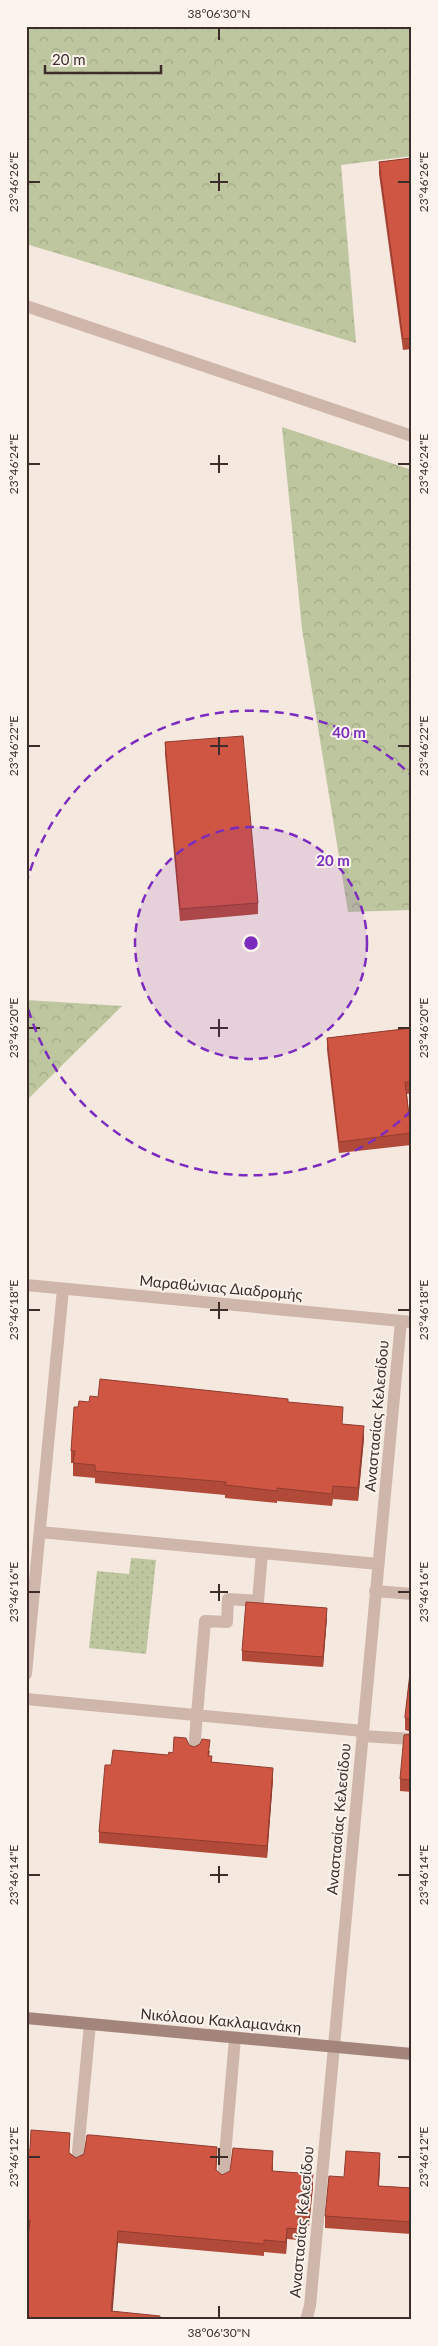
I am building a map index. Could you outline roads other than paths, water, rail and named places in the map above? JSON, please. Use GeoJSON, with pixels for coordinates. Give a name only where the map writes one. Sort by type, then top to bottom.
{"type":"FeatureCollection","features":[{"type":"Feature","properties":{"kind":"street"},"geometry":{"type":"LineString","coordinates":[[26,306],[412,436]]}},
{"type":"Feature","properties":{"kind":"street","name":"Μαραθώνιας Διαδρομής"},"geometry":{"type":"LineString","coordinates":[[26,1285],[406,1321]]}},
{"type":"Feature","properties":{"kind":"street"},"geometry":{"type":"LineString","coordinates":[[26,1674],[31,1574],[40,1532],[62,1289]]}},
{"type":"Feature","properties":{"kind":"street","name":"Αναστασίας Κελεσίδου"},"geometry":{"type":"LineString","coordinates":[[306,2320],[310,2306],[378,1564],[406,1321]]}},
{"type":"Feature","properties":{"kind":"street"},"geometry":{"type":"LineString","coordinates":[[40,1532],[378,1564]]}},
{"type":"Feature","properties":{"kind":"street"},"geometry":{"type":"LineString","coordinates":[[194,1750],[205,1621],[227,1622],[228,1599],[258,1601],[262,1553]]}},
{"type":"Feature","properties":{"kind":"street"},"geometry":{"type":"LineString","coordinates":[[376,1591],[412,1594]]}},
{"type":"Feature","properties":{"kind":"street"},"geometry":{"type":"LineString","coordinates":[[26,1699],[412,1739]]}},
{"type":"Feature","properties":{"kind":"street","name":"Νικόλαου Κακλαμανάκη"},"geometry":{"type":"LineString","coordinates":[[26,2018],[412,2054]]}},
{"type":"Feature","properties":{"kind":"street"},"geometry":{"type":"LineString","coordinates":[[77,2162],[90,2024]]}},
{"type":"Feature","properties":{"kind":"street"},"geometry":{"type":"LineString","coordinates":[[222,2179],[235,2038]]}}]}
